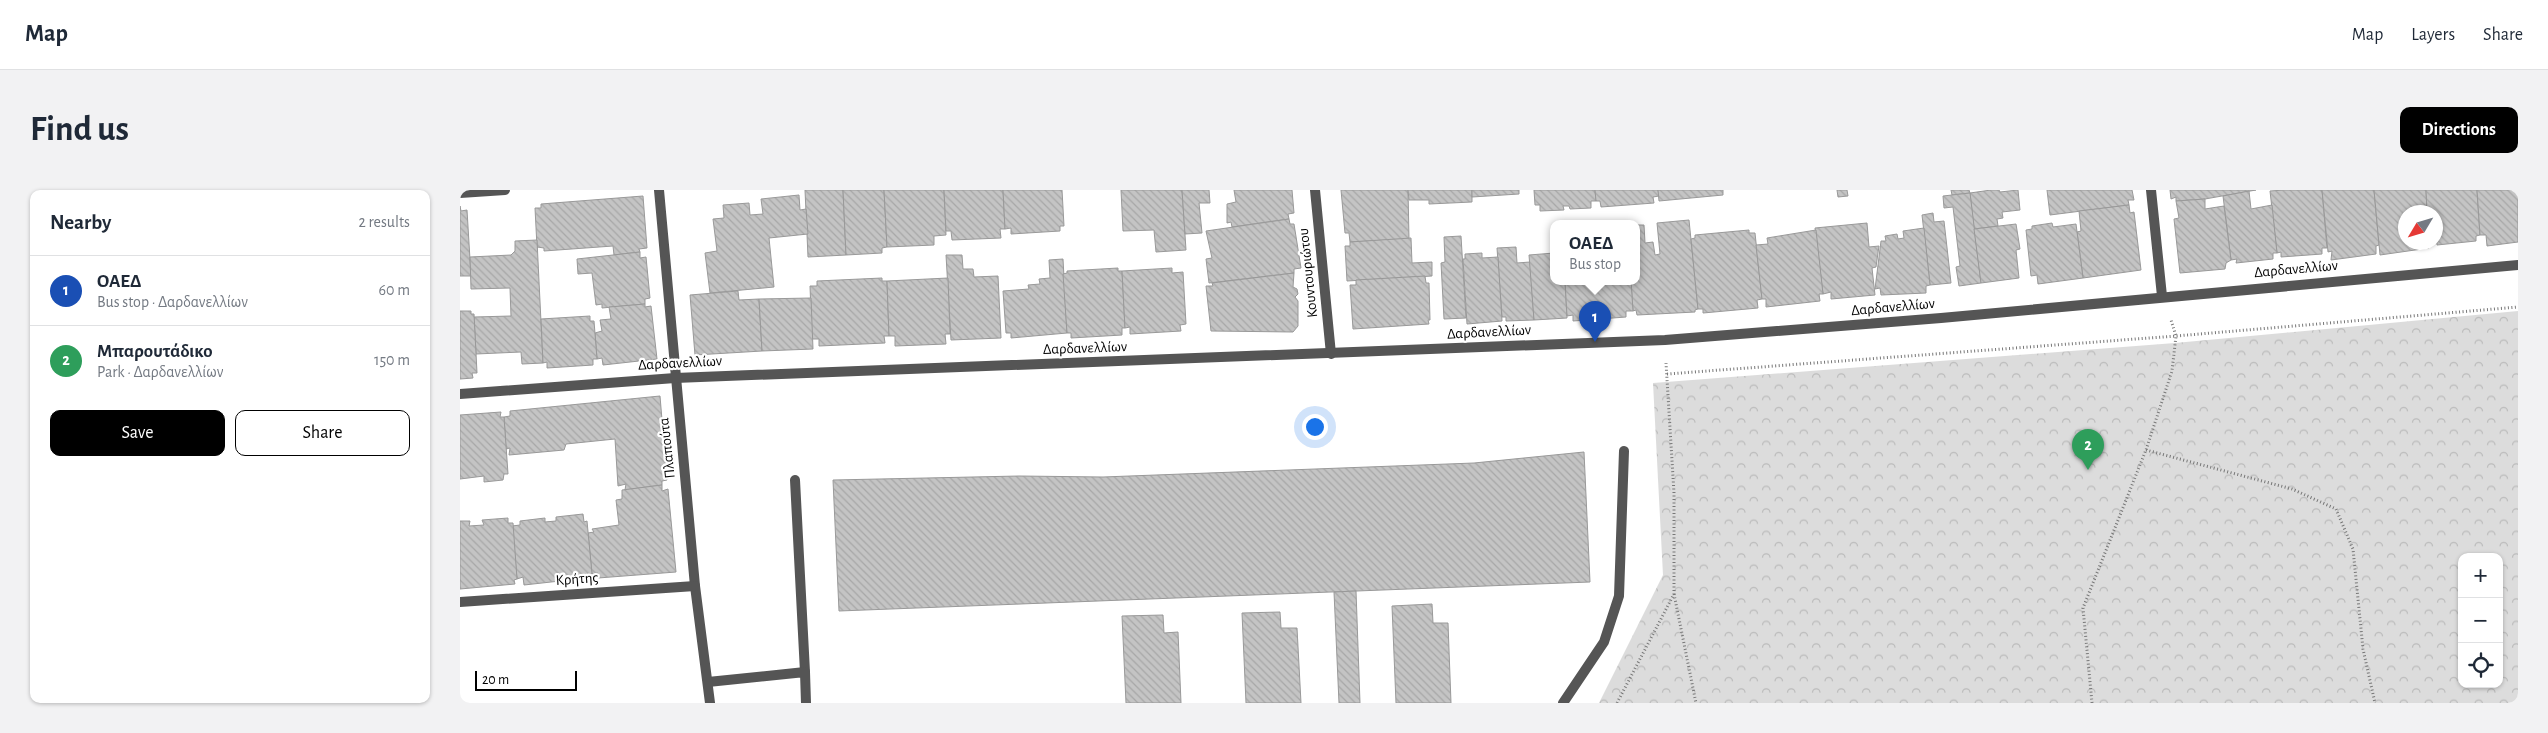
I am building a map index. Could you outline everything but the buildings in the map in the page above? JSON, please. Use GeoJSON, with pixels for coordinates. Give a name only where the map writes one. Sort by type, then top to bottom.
{"type":"FeatureCollection","features":[{"type":"Feature","properties":{"kind":"street"},"geometry":{"type":"LineString","coordinates":[[460,193],[506,190]]}},
{"type":"Feature","properties":{"kind":"street","name":"Πλαπούτα"},"geometry":{"type":"LineString","coordinates":[[659,190],[695,586],[710,703]]}},
{"type":"Feature","properties":{"kind":"street","name":"Κουντουριώτου"},"geometry":{"type":"LineString","coordinates":[[1315,190],[1330,354]]}},
{"type":"Feature","properties":{"kind":"street"},"geometry":{"type":"LineString","coordinates":[[2151,190],[2162,296]]}},
{"type":"Feature","properties":{"kind":"street","name":"Δαρδανελλίων"},"geometry":{"type":"LineString","coordinates":[[460,394],[675,378],[1665,340],[1931,319],[2162,296],[2518,265]]}},
{"type":"Feature","properties":{"kind":"street"},"geometry":{"type":"LineString","coordinates":[[1563,703],[1604,642],[1619,596],[1624,451]]}},
{"type":"Feature","properties":{"kind":"street"},"geometry":{"type":"LineString","coordinates":[[795,480],[806,703]]}},
{"type":"Feature","properties":{"kind":"street","name":"Κρήτης"},"geometry":{"type":"LineString","coordinates":[[460,602],[695,586]]}},
{"type":"Feature","properties":{"kind":"street"},"geometry":{"type":"LineString","coordinates":[[708,682],[804,672]]}},
{"type":"Feature","properties":{"kind":"path"},"geometry":{"type":"LineString","coordinates":[[2092,703],[2083,608],[2146,450],[2172,371],[2176,336],[2162,296]]}},
{"type":"Feature","properties":{"kind":"path"},"geometry":{"type":"LineString","coordinates":[[1696,703],[1674,594],[1674,492],[1667,374],[2176,336],[2518,307]]}},
{"type":"Feature","properties":{"kind":"path"},"geometry":{"type":"LineString","coordinates":[[2146,450],[2292,489],[2336,509],[2353,549],[2363,649],[2375,703]]}},
{"type":"Feature","properties":{"kind":"path"},"geometry":{"type":"LineString","coordinates":[[1617,703],[1674,594]]}},
{"type":"Feature","properties":{"kind":"green space"},"geometry":{"type":"Polygon","coordinates":[[[2518,311],[2518,703],[1599,703],[1663,575],[1653,383],[2175,343],[2518,311]]]}},
{"type":"Feature","properties":{"kind":"place","name":"ΟΑΕΔ"},"geometry":{"type":"Point","coordinates":[1595,342]}},
{"type":"Feature","properties":{"kind":"place","name":"Μπαρουτάδικο"},"geometry":{"type":"Point","coordinates":[2088,470]}}]}
